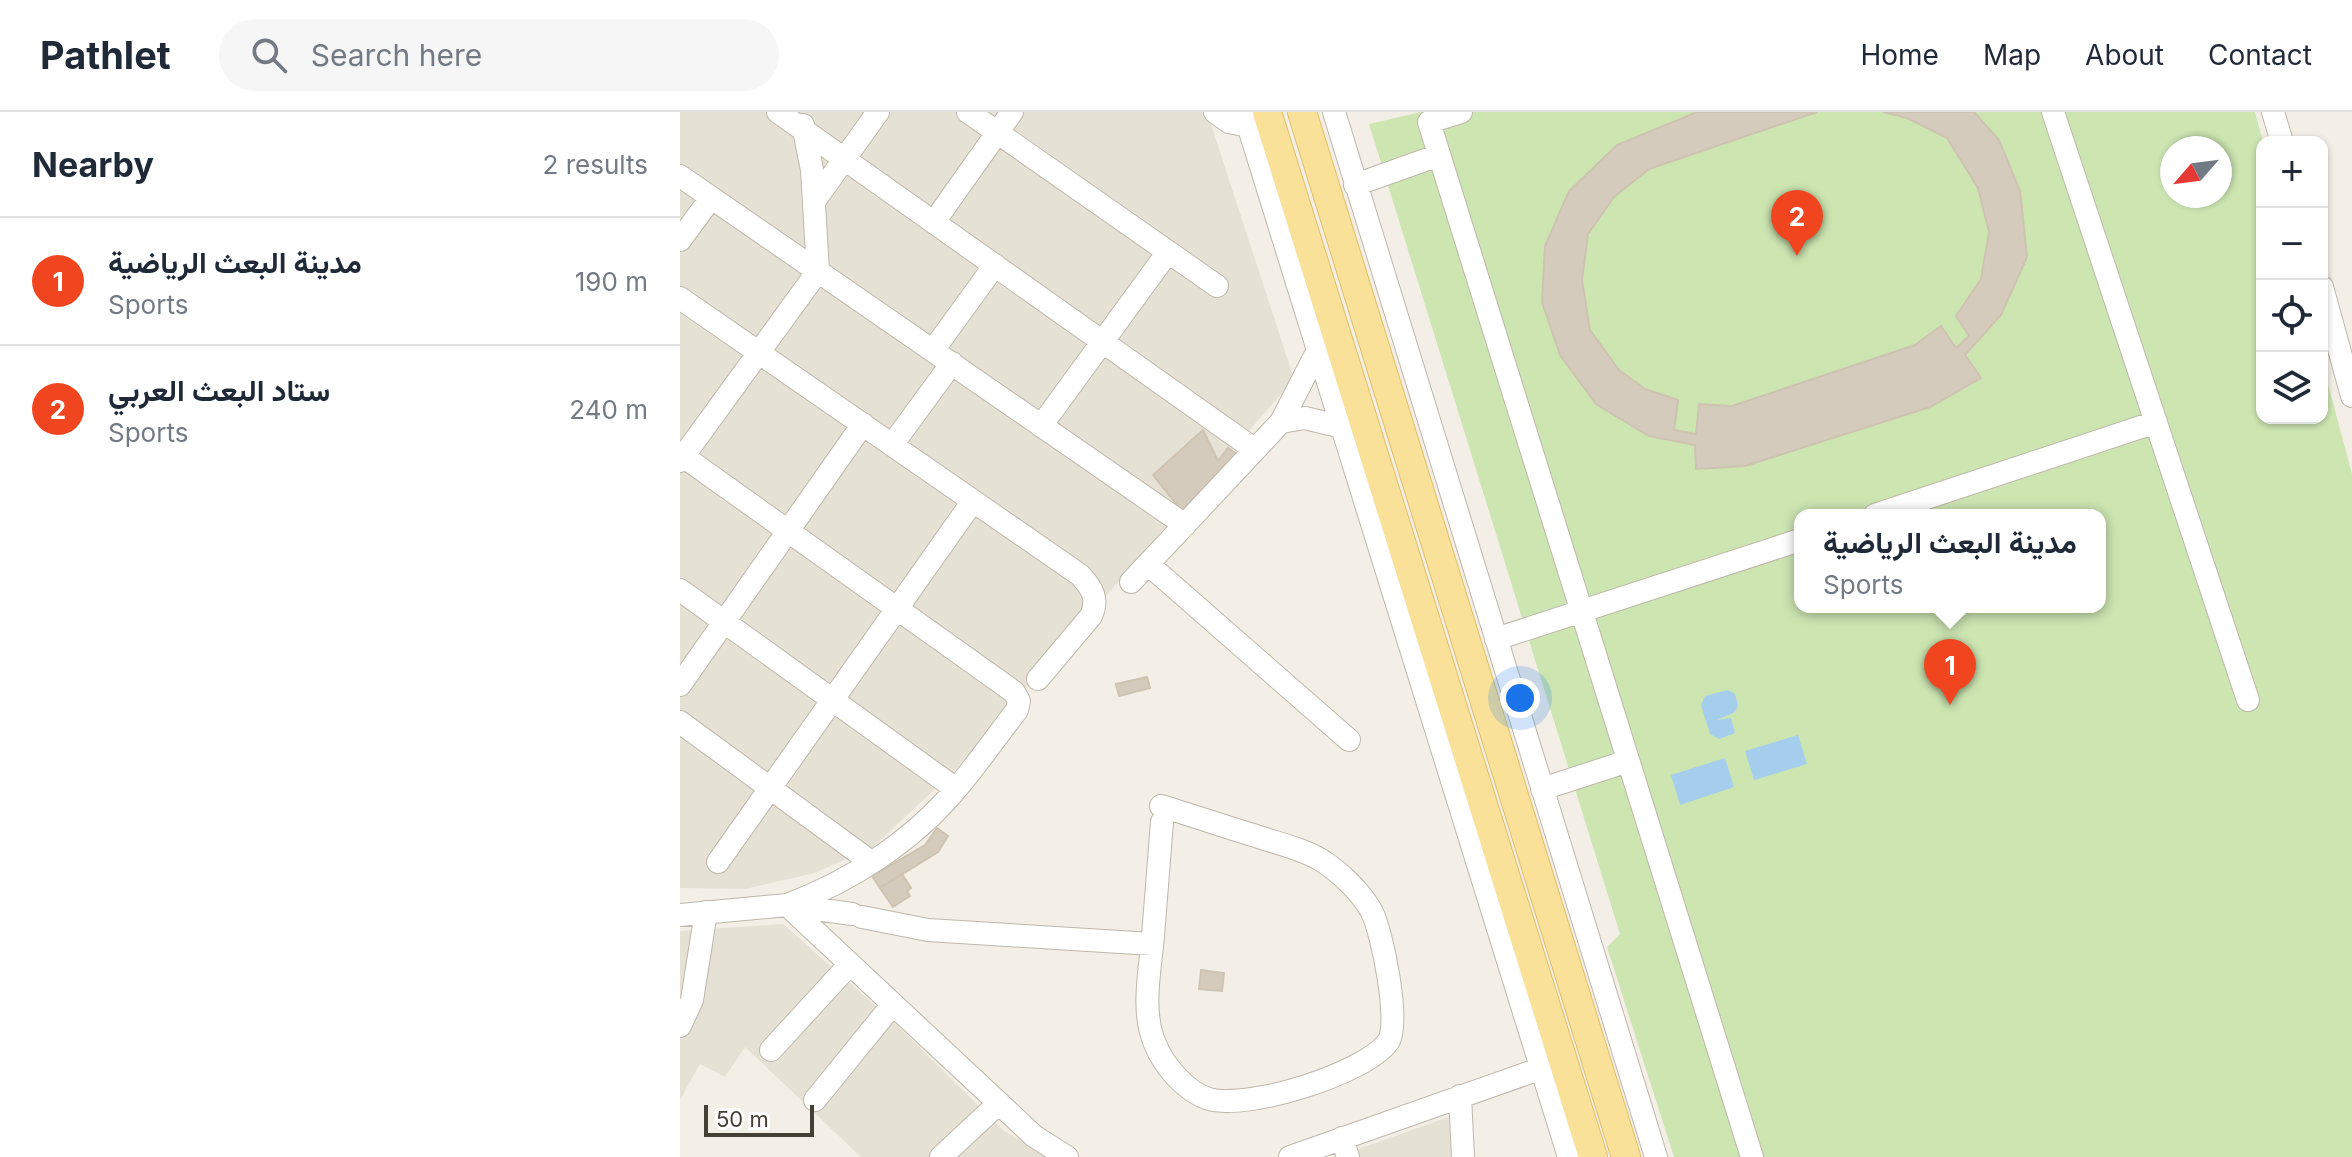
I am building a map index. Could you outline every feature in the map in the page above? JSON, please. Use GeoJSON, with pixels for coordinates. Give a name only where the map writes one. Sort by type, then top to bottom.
{"type":"FeatureCollection","features":[{"type":"Feature","properties":{"kind":"main road"},"geometry":{"type":"LineString","coordinates":[[1260,118],[1289,125],[1304,112],[1626,1157]]}},
{"type":"Feature","properties":{"kind":"main road"},"geometry":{"type":"LineString","coordinates":[[1260,118],[1593,1157]]}},
{"type":"Feature","properties":{"kind":"street"},"geometry":{"type":"LineString","coordinates":[[778,112],[802,121],[844,159],[1254,449]]}},
{"type":"Feature","properties":{"kind":"street"},"geometry":{"type":"LineString","coordinates":[[815,200],[878,112]]}},
{"type":"Feature","properties":{"kind":"street"},"geometry":{"type":"LineString","coordinates":[[968,112],[1217,286]]}},
{"type":"Feature","properties":{"kind":"street"},"geometry":{"type":"LineString","coordinates":[[934,222],[1012,112]]}},
{"type":"Feature","properties":{"kind":"street"},"geometry":{"type":"LineString","coordinates":[[1215,112],[1229,122],[1260,118],[1318,350],[1569,1157]]}},
{"type":"Feature","properties":{"kind":"street"},"geometry":{"type":"LineString","coordinates":[[1334,112],[1656,1157]]}},
{"type":"Feature","properties":{"kind":"street"},"geometry":{"type":"LineString","coordinates":[[1461,112],[1429,122],[1752,1157]]}},
{"type":"Feature","properties":{"kind":"street"},"geometry":{"type":"LineString","coordinates":[[2053,112],[2248,700]]}},
{"type":"Feature","properties":{"kind":"street"},"geometry":{"type":"LineString","coordinates":[[2273,112],[2280,136]]}},
{"type":"Feature","properties":{"kind":"street"},"geometry":{"type":"LineString","coordinates":[[787,905],[871,862],[915,831],[956,789],[1017,710],[1019,701],[1014,692],[681,457],[818,271],[812,170],[802,121]]}},
{"type":"Feature","properties":{"kind":"street"},"geometry":{"type":"LineString","coordinates":[[1355,185],[1439,155]]}},
{"type":"Feature","properties":{"kind":"street"},"geometry":{"type":"LineString","coordinates":[[680,176],[1185,525]]}},
{"type":"Feature","properties":{"kind":"street"},"geometry":{"type":"LineString","coordinates":[[680,240],[711,198]]}},
{"type":"Feature","properties":{"kind":"street"},"geometry":{"type":"LineString","coordinates":[[1041,426],[1168,252]]}},
{"type":"Feature","properties":{"kind":"street"},"geometry":{"type":"LineString","coordinates":[[934,349],[995,265]]}},
{"type":"Feature","properties":{"kind":"street"},"geometry":{"type":"LineString","coordinates":[[680,298],[1080,575],[1092,589],[1096,607],[1038,679]]}},
{"type":"Feature","properties":{"kind":"street"},"geometry":{"type":"LineString","coordinates":[[2328,309],[2352,396]]}},
{"type":"Feature","properties":{"kind":"street"},"geometry":{"type":"LineString","coordinates":[[1131,582],[1281,422],[1318,350]]}},
{"type":"Feature","properties":{"kind":"street"},"geometry":{"type":"LineString","coordinates":[[892,445],[952,363]]}},
{"type":"Feature","properties":{"kind":"street"},"geometry":{"type":"LineString","coordinates":[[1281,422],[1305,418],[1342,427]]}},
{"type":"Feature","properties":{"kind":"street"},"geometry":{"type":"LineString","coordinates":[[1893,509],[2156,422]]}},
{"type":"Feature","properties":{"kind":"street"},"geometry":{"type":"LineString","coordinates":[[680,685],[863,424]]}},
{"type":"Feature","properties":{"kind":"street"},"geometry":{"type":"LineString","coordinates":[[718,862],[973,501]]}},
{"type":"Feature","properties":{"kind":"street"},"geometry":{"type":"LineString","coordinates":[[1496,639],[1794,542]]}},
{"type":"Feature","properties":{"kind":"street"},"geometry":{"type":"LineString","coordinates":[[1148,564],[1349,740]]}},
{"type":"Feature","properties":{"kind":"street"},"geometry":{"type":"LineString","coordinates":[[680,590],[956,789]]}},
{"type":"Feature","properties":{"kind":"street"},"geometry":{"type":"LineString","coordinates":[[680,722],[871,862]]}},
{"type":"Feature","properties":{"kind":"street"},"geometry":{"type":"LineString","coordinates":[[1542,789],[1628,761]]}},
{"type":"Feature","properties":{"kind":"street"},"geometry":{"type":"LineString","coordinates":[[1162,814],[1308,853],[1330,866],[1372,912],[1379,932],[1393,1009],[1391,1037],[1381,1050],[1361,1062],[1295,1090],[1258,1099],[1224,1102],[1201,1096],[1170,1069],[1152,1036],[1148,1006],[1152,944],[1162,814]]}},
{"type":"Feature","properties":{"kind":"street"},"geometry":{"type":"LineString","coordinates":[[787,905],[999,1103],[1044,1151],[1067,1157]]}},
{"type":"Feature","properties":{"kind":"street"},"geometry":{"type":"LineString","coordinates":[[680,915],[787,905],[928,930],[1152,944]]}},
{"type":"Feature","properties":{"kind":"street"},"geometry":{"type":"LineString","coordinates":[[680,1026],[692,1000],[706,912]]}},
{"type":"Feature","properties":{"kind":"street"},"geometry":{"type":"LineString","coordinates":[[771,1050],[850,964]]}},
{"type":"Feature","properties":{"kind":"street"},"geometry":{"type":"LineString","coordinates":[[815,1100],[893,1004]]}},
{"type":"Feature","properties":{"kind":"street"},"geometry":{"type":"LineString","coordinates":[[1290,1157],[1345,1147],[1460,1096],[1542,1068]]}},
{"type":"Feature","properties":{"kind":"street"},"geometry":{"type":"LineString","coordinates":[[1460,1096],[1463,1157]]}},
{"type":"Feature","properties":{"kind":"street"},"geometry":{"type":"LineString","coordinates":[[941,1157],[999,1103]]}},
{"type":"Feature","properties":{"kind":"shaded area"},"geometry":{"type":"Polygon","coordinates":[[[680,112],[1207,112],[1294,379],[954,771],[873,847],[815,873],[745,889],[680,888],[680,112]]]}},
{"type":"Feature","properties":{"kind":"shaded area"},"geometry":{"type":"Polygon","coordinates":[[[783,924],[895,1023],[1004,1131],[1052,1157],[861,1157],[745,1047],[725,1077],[700,1064],[680,1100],[680,931],[783,924]]]}},
{"type":"Feature","properties":{"kind":"shaded area"},"geometry":{"type":"Polygon","coordinates":[[[1454,1115],[1458,1157],[1336,1157],[1454,1115]]]}},
{"type":"Feature","properties":{"kind":"green space"},"geometry":{"type":"Polygon","coordinates":[[[1421,112],[2255,112],[2261,136],[2256,136],[2256,424],[2328,424],[2328,384],[2352,474],[2352,1157],[1674,1157],[1607,947],[1620,934],[1369,124],[1421,112]]]}},
{"type":"Feature","properties":{"kind":"water"},"geometry":{"type":"Polygon","coordinates":[[[1728,690],[1735,694],[1738,705],[1735,712],[1717,720],[1731,718],[1735,733],[1719,739],[1710,734],[1701,705],[1705,696],[1728,690]]]}},
{"type":"Feature","properties":{"kind":"water"},"geometry":{"type":"Polygon","coordinates":[[[1798,735],[1807,764],[1754,780],[1745,751],[1798,735]]]}},
{"type":"Feature","properties":{"kind":"water"},"geometry":{"type":"Polygon","coordinates":[[[1725,758],[1734,787],[1680,805],[1671,775],[1725,758]]]}},
{"type":"Feature","properties":{"kind":"building"},"geometry":{"type":"Polygon","coordinates":[[[1697,112],[1817,112],[1649,169],[1614,197],[1588,234],[1582,280],[1590,330],[1619,370],[1645,389],[1678,400],[1674,430],[1696,434],[1699,404],[1732,406],[1915,345],[1941,326],[1956,348],[1969,336],[1956,316],[1981,279],[1989,232],[1978,188],[1947,138],[1907,118],[1883,112],[1974,112],[1999,140],[2020,191],[2027,257],[2001,315],[1965,355],[1981,378],[1930,407],[1745,466],[1696,469],[1695,445],[1649,436],[1596,404],[1560,355],[1542,302],[1545,246],[1569,191],[1617,145],[1697,112]]]}},
{"type":"Feature","properties":{"kind":"building"},"geometry":{"type":"Polygon","coordinates":[[[1203,430],[1218,461],[1228,448],[1236,454],[1182,511],[1153,475],[1203,430]]]}},
{"type":"Feature","properties":{"kind":"building"},"geometry":{"type":"Polygon","coordinates":[[[1147,677],[1150,688],[1119,696],[1116,684],[1147,677]]]}},
{"type":"Feature","properties":{"kind":"building"},"geometry":{"type":"Polygon","coordinates":[[[937,828],[948,836],[938,852],[880,888],[872,876],[925,845],[937,828]]]}},
{"type":"Feature","properties":{"kind":"building"},"geometry":{"type":"Polygon","coordinates":[[[902,874],[911,888],[907,891],[910,896],[893,907],[880,888],[902,874]]]}},
{"type":"Feature","properties":{"kind":"building"},"geometry":{"type":"Polygon","coordinates":[[[1201,970],[1224,973],[1222,991],[1199,989],[1201,970]]]}},
{"type":"Feature","properties":{"kind":"place","name":"ستاد البعث العربي"},"geometry":{"type":"Point","coordinates":[1797,256]}},
{"type":"Feature","properties":{"kind":"place","name":"مدينة البعث الرياضية"},"geometry":{"type":"Point","coordinates":[1950,705]}}]}
